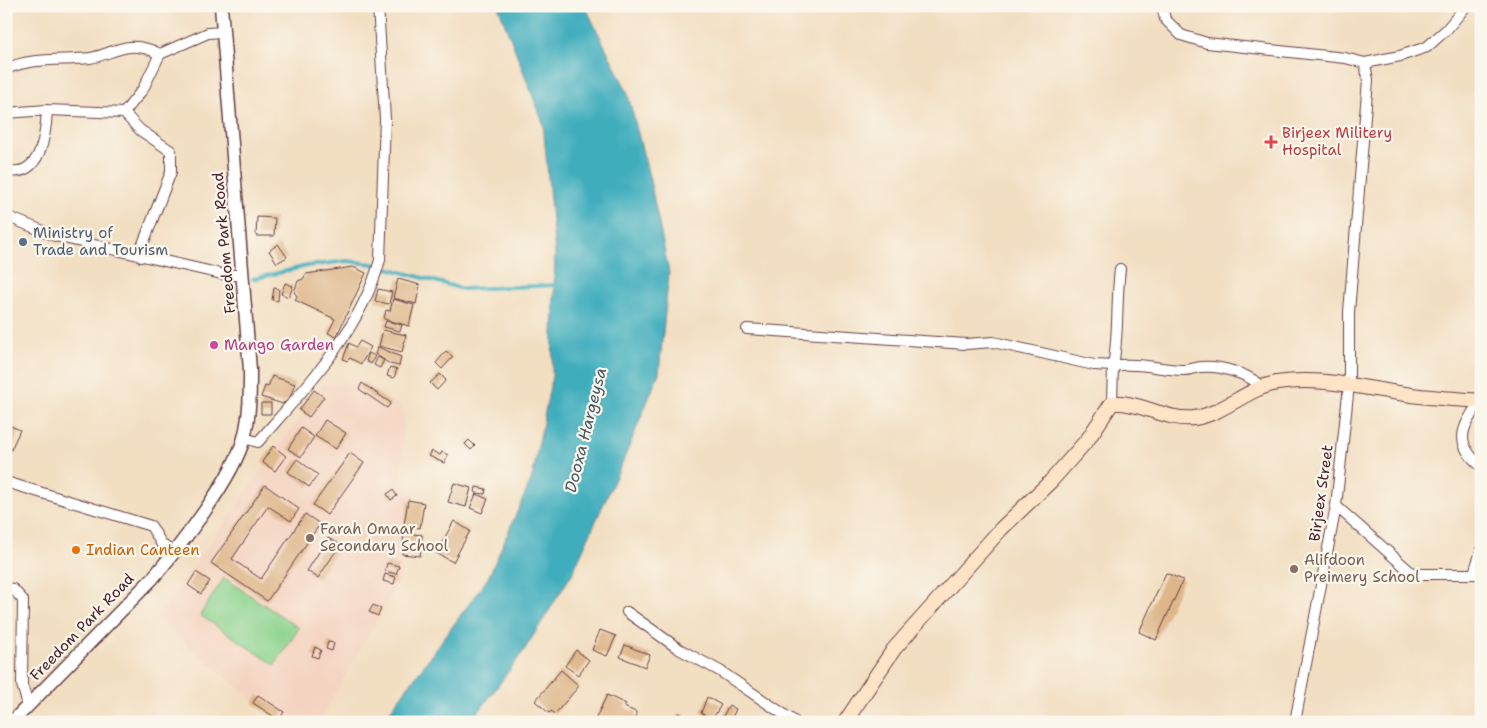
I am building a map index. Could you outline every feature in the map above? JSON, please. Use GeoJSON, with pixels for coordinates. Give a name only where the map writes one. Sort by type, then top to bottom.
{"type":"FeatureCollection","features":[{"type":"Feature","properties":{"kind":"main road"},"geometry":{"type":"LineString","coordinates":[[845,722],[894,649],[1001,529],[1050,482],[1088,439],[1112,403],[1125,402],[1171,415],[1193,418],[1217,410],[1262,386],[1279,382],[1318,381],[1407,394],[1480,401]]}},
{"type":"Feature","properties":{"kind":"street","name":"Freedom Park Road"},"geometry":{"type":"LineString","coordinates":[[12,722],[152,579],[173,554],[226,479],[238,456],[244,438],[248,415],[250,370],[221,6]]}},
{"type":"Feature","properties":{"kind":"street"},"geometry":{"type":"LineString","coordinates":[[244,438],[258,442],[326,364],[375,278],[380,260],[385,119],[378,6]]}},
{"type":"Feature","properties":{"kind":"street"},"geometry":{"type":"LineString","coordinates":[[1162,6],[1165,19],[1181,35],[1207,43],[1346,58],[1365,62],[1400,56],[1427,48],[1447,29],[1466,6]]}},
{"type":"Feature","properties":{"kind":"street"},"geometry":{"type":"LineString","coordinates":[[124,113],[143,89],[160,54],[208,33],[223,32]]}},
{"type":"Feature","properties":{"kind":"street"},"geometry":{"type":"LineString","coordinates":[[6,69],[19,63],[54,58],[90,58],[130,46],[146,48],[160,54]]}},
{"type":"Feature","properties":{"kind":"street","name":"Birjeex Street"},"geometry":{"type":"LineString","coordinates":[[1295,722],[1336,506],[1349,385],[1349,312],[1368,80],[1365,62]]}},
{"type":"Feature","properties":{"kind":"street"},"geometry":{"type":"LineString","coordinates":[[6,113],[46,110],[124,113],[140,130],[171,151],[171,172],[156,206],[141,249],[141,257]]}},
{"type":"Feature","properties":{"kind":"street"},"geometry":{"type":"LineString","coordinates":[[6,170],[12,171],[26,168],[38,157],[46,135],[46,110]]}},
{"type":"Feature","properties":{"kind":"street"},"geometry":{"type":"LineString","coordinates":[[6,216],[55,236],[226,275],[242,275]]}},
{"type":"Feature","properties":{"kind":"street"},"geometry":{"type":"LineString","coordinates":[[1112,403],[1113,366],[1117,342],[1116,302],[1120,269]]}},
{"type":"Feature","properties":{"kind":"street"},"geometry":{"type":"LineString","coordinates":[[747,329],[966,344],[993,342],[1094,365],[1140,364],[1184,371],[1202,367],[1242,374],[1252,378],[1262,386]]}},
{"type":"Feature","properties":{"kind":"street"},"geometry":{"type":"LineString","coordinates":[[1480,401],[1464,424],[1462,438],[1465,446],[1481,466]]}},
{"type":"Feature","properties":{"kind":"street"},"geometry":{"type":"LineString","coordinates":[[6,482],[151,526],[161,543],[173,554]]}},
{"type":"Feature","properties":{"kind":"street"},"geometry":{"type":"LineString","coordinates":[[1336,506],[1413,574],[1477,573],[1481,550]]}},
{"type":"Feature","properties":{"kind":"street"},"geometry":{"type":"LineString","coordinates":[[6,588],[13,589],[23,600],[22,685],[28,705]]}},
{"type":"Feature","properties":{"kind":"street"},"geometry":{"type":"LineString","coordinates":[[627,612],[679,649],[720,671],[795,722]]}},
{"type":"Feature","properties":{"kind":"shaded area","name":"Farah Omaar Secondary School"},"geometry":{"type":"Polygon","coordinates":[[[363,382],[404,409],[401,483],[415,496],[399,581],[319,722],[279,722],[156,618],[323,385],[363,382]]]}},
{"type":"Feature","properties":{"kind":"green space"},"geometry":{"type":"Polygon","coordinates":[[[224,578],[299,628],[275,665],[200,615],[224,578]]]}},
{"type":"Feature","properties":{"kind":"water","name":"Dooxa Hargeysa"},"geometry":{"type":"Polygon","coordinates":[[[498,6],[585,6],[627,91],[650,180],[669,272],[659,373],[624,459],[572,574],[523,652],[471,722],[382,722],[488,578],[532,478],[552,376],[555,253],[543,123],[498,6]]]}},
{"type":"Feature","properties":{"kind":"building"},"geometry":{"type":"Polygon","coordinates":[[[257,217],[275,218],[274,236],[256,236],[257,217]]]}},
{"type":"Feature","properties":{"kind":"building"},"geometry":{"type":"Polygon","coordinates":[[[278,244],[287,257],[277,263],[269,251],[278,244]]]}},
{"type":"Feature","properties":{"kind":"building"},"geometry":{"type":"Polygon","coordinates":[[[353,267],[366,273],[336,337],[328,333],[335,319],[295,300],[297,296],[294,292],[298,281],[303,279],[306,274],[353,267]]]}},
{"type":"Feature","properties":{"kind":"building"},"geometry":{"type":"Polygon","coordinates":[[[398,279],[420,285],[416,304],[393,298],[398,279]]]}},
{"type":"Feature","properties":{"kind":"building"},"geometry":{"type":"Polygon","coordinates":[[[285,283],[293,286],[289,297],[281,294],[285,283]]]}},
{"type":"Feature","properties":{"kind":"building"},"geometry":{"type":"Polygon","coordinates":[[[274,288],[279,289],[278,301],[272,300],[274,288]]]}},
{"type":"Feature","properties":{"kind":"building"},"geometry":{"type":"Polygon","coordinates":[[[378,289],[392,292],[389,304],[375,301],[378,289]]]}},
{"type":"Feature","properties":{"kind":"building"},"geometry":{"type":"Polygon","coordinates":[[[393,299],[414,305],[409,326],[384,319],[386,310],[390,311],[393,299]]]}},
{"type":"Feature","properties":{"kind":"building"},"geometry":{"type":"Polygon","coordinates":[[[386,321],[402,325],[400,331],[384,327],[386,321]]]}},
{"type":"Feature","properties":{"kind":"building"},"geometry":{"type":"Polygon","coordinates":[[[383,330],[406,335],[402,352],[379,346],[383,330]]]}},
{"type":"Feature","properties":{"kind":"building"},"geometry":{"type":"Polygon","coordinates":[[[360,341],[371,347],[361,364],[350,358],[347,361],[343,359],[349,343],[356,347],[360,341]]]}},
{"type":"Feature","properties":{"kind":"building"},"geometry":{"type":"Polygon","coordinates":[[[378,347],[401,357],[399,366],[390,364],[375,354],[378,347]]]}},
{"type":"Feature","properties":{"kind":"building"},"geometry":{"type":"Polygon","coordinates":[[[446,351],[453,357],[442,369],[436,363],[446,351]]]}},
{"type":"Feature","properties":{"kind":"building"},"geometry":{"type":"Polygon","coordinates":[[[369,353],[375,356],[371,364],[366,361],[369,353]]]}},
{"type":"Feature","properties":{"kind":"building"},"geometry":{"type":"Polygon","coordinates":[[[378,357],[384,360],[380,368],[374,365],[378,357]]]}},
{"type":"Feature","properties":{"kind":"building"},"geometry":{"type":"Polygon","coordinates":[[[390,367],[397,369],[394,378],[387,376],[390,367]]]}},
{"type":"Feature","properties":{"kind":"building"},"geometry":{"type":"Polygon","coordinates":[[[440,374],[446,380],[437,390],[430,383],[440,374]]]}},
{"type":"Feature","properties":{"kind":"building"},"geometry":{"type":"Polygon","coordinates":[[[272,376],[295,384],[288,403],[284,402],[283,404],[261,397],[265,386],[268,387],[272,376]]]}},
{"type":"Feature","properties":{"kind":"building"},"geometry":{"type":"Polygon","coordinates":[[[362,383],[391,403],[387,408],[359,389],[362,383]]]}},
{"type":"Feature","properties":{"kind":"building"},"geometry":{"type":"Polygon","coordinates":[[[314,390],[324,397],[309,417],[299,410],[314,390]]]}},
{"type":"Feature","properties":{"kind":"building"},"geometry":{"type":"Polygon","coordinates":[[[261,403],[271,403],[271,414],[261,414],[261,403]]]}},
{"type":"Feature","properties":{"kind":"building"},"geometry":{"type":"Polygon","coordinates":[[[325,420],[346,433],[336,449],[315,436],[325,420]]]}},
{"type":"Feature","properties":{"kind":"building"},"geometry":{"type":"Polygon","coordinates":[[[6,424],[20,430],[6,461],[6,424]]]}},
{"type":"Feature","properties":{"kind":"building"},"geometry":{"type":"Polygon","coordinates":[[[301,428],[314,437],[301,457],[288,449],[301,428]]]}},
{"type":"Feature","properties":{"kind":"building"},"geometry":{"type":"Polygon","coordinates":[[[469,440],[475,446],[471,450],[465,444],[469,440]]]}},
{"type":"Feature","properties":{"kind":"building"},"geometry":{"type":"Polygon","coordinates":[[[273,446],[286,456],[275,471],[262,462],[273,446]]]}},
{"type":"Feature","properties":{"kind":"building"},"geometry":{"type":"Polygon","coordinates":[[[432,451],[440,455],[442,452],[448,455],[444,463],[429,456],[432,451]]]}},
{"type":"Feature","properties":{"kind":"building"},"geometry":{"type":"Polygon","coordinates":[[[350,453],[364,463],[327,515],[313,505],[350,453]]]}},
{"type":"Feature","properties":{"kind":"building"},"geometry":{"type":"Polygon","coordinates":[[[297,459],[318,475],[309,487],[288,472],[297,459]]]}},
{"type":"Feature","properties":{"kind":"building"},"geometry":{"type":"Polygon","coordinates":[[[454,483],[471,488],[466,507],[448,502],[454,483]]]}},
{"type":"Feature","properties":{"kind":"building"},"geometry":{"type":"Polygon","coordinates":[[[265,485],[299,509],[291,521],[268,506],[232,559],[261,579],[305,514],[320,524],[267,601],[211,563],[265,485]]]}},
{"type":"Feature","properties":{"kind":"building"},"geometry":{"type":"Polygon","coordinates":[[[476,487],[486,489],[485,494],[475,493],[476,487]]]}},
{"type":"Feature","properties":{"kind":"building"},"geometry":{"type":"Polygon","coordinates":[[[393,490],[397,496],[391,500],[387,494],[393,490]]]}},
{"type":"Feature","properties":{"kind":"building"},"geometry":{"type":"Polygon","coordinates":[[[476,494],[488,499],[482,513],[470,508],[476,494]]]}},
{"type":"Feature","properties":{"kind":"building"},"geometry":{"type":"Polygon","coordinates":[[[408,500],[424,503],[420,528],[404,525],[408,500]]]}},
{"type":"Feature","properties":{"kind":"building"},"geometry":{"type":"Polygon","coordinates":[[[454,521],[470,531],[453,562],[436,553],[454,521]]]}},
{"type":"Feature","properties":{"kind":"building"},"geometry":{"type":"Polygon","coordinates":[[[404,533],[422,535],[420,556],[402,554],[404,533]]]}},
{"type":"Feature","properties":{"kind":"building"},"geometry":{"type":"Polygon","coordinates":[[[328,538],[340,545],[318,578],[307,571],[328,538]]]}},
{"type":"Feature","properties":{"kind":"building"},"geometry":{"type":"Polygon","coordinates":[[[387,563],[399,566],[396,574],[385,571],[387,563]]]}},
{"type":"Feature","properties":{"kind":"building"},"geometry":{"type":"Polygon","coordinates":[[[196,572],[210,581],[201,594],[188,585],[196,572]]]}},
{"type":"Feature","properties":{"kind":"building"},"geometry":{"type":"Polygon","coordinates":[[[1166,573],[1183,580],[1156,640],[1139,632],[1166,573]]]}},
{"type":"Feature","properties":{"kind":"building"},"geometry":{"type":"Polygon","coordinates":[[[385,574],[396,577],[394,584],[383,581],[385,574]]]}},
{"type":"Feature","properties":{"kind":"building"},"geometry":{"type":"Polygon","coordinates":[[[373,605],[381,609],[378,616],[369,612],[373,605]]]}},
{"type":"Feature","properties":{"kind":"building"},"geometry":{"type":"Polygon","coordinates":[[[600,630],[616,636],[607,656],[592,650],[600,630]]]}},
{"type":"Feature","properties":{"kind":"building"},"geometry":{"type":"Polygon","coordinates":[[[328,642],[334,643],[332,651],[326,649],[328,642]]]}},
{"type":"Feature","properties":{"kind":"building"},"geometry":{"type":"Polygon","coordinates":[[[625,645],[650,655],[645,667],[620,657],[625,645]]]}},
{"type":"Feature","properties":{"kind":"building"},"geometry":{"type":"Polygon","coordinates":[[[315,647],[321,650],[318,658],[312,656],[315,647]]]}},
{"type":"Feature","properties":{"kind":"building"},"geometry":{"type":"Polygon","coordinates":[[[576,650],[589,660],[578,675],[565,666],[576,650]]]}},
{"type":"Feature","properties":{"kind":"building"},"geometry":{"type":"Polygon","coordinates":[[[561,670],[579,686],[555,714],[551,711],[549,713],[535,701],[561,670]]]}},
{"type":"Feature","properties":{"kind":"building"},"geometry":{"type":"Polygon","coordinates":[[[258,695],[284,712],[279,720],[253,703],[258,695]]]}},
{"type":"Feature","properties":{"kind":"building"},"geometry":{"type":"Polygon","coordinates":[[[607,695],[626,704],[624,707],[636,712],[636,722],[594,722],[607,695]]]}},
{"type":"Feature","properties":{"kind":"building"},"geometry":{"type":"Polygon","coordinates":[[[707,697],[721,705],[712,720],[701,713],[707,697]]]}},
{"type":"Feature","properties":{"kind":"building"},"geometry":{"type":"Polygon","coordinates":[[[729,705],[736,709],[730,722],[720,722],[729,705]]]}},
{"type":"Feature","properties":{"kind":"building"},"geometry":{"type":"Polygon","coordinates":[[[679,713],[696,722],[675,721],[679,713]]]}},
{"type":"Feature","properties":{"kind":"waterway"},"geometry":{"type":"LineString","coordinates":[[253,279],[307,266],[347,261],[373,264],[463,289],[558,285]]}},
{"type":"Feature","properties":{"kind":"place","name":"Birjeex Militery Hospital"},"geometry":{"type":"Point","coordinates":[1271,142]}},
{"type":"Feature","properties":{"kind":"place","name":"Ministry of Trade and Tourism"},"geometry":{"type":"Point","coordinates":[23,242]}},
{"type":"Feature","properties":{"kind":"place","name":"Mango Garden"},"geometry":{"type":"Point","coordinates":[214,345]}},
{"type":"Feature","properties":{"kind":"place","name":"Farah Omaar Secondary School"},"geometry":{"type":"Point","coordinates":[310,538]}},
{"type":"Feature","properties":{"kind":"place","name":"Indian Canteen"},"geometry":{"type":"Point","coordinates":[76,550]}},
{"type":"Feature","properties":{"kind":"place","name":"Alifdoon Preimery School"},"geometry":{"type":"Point","coordinates":[1294,569]}}]}
